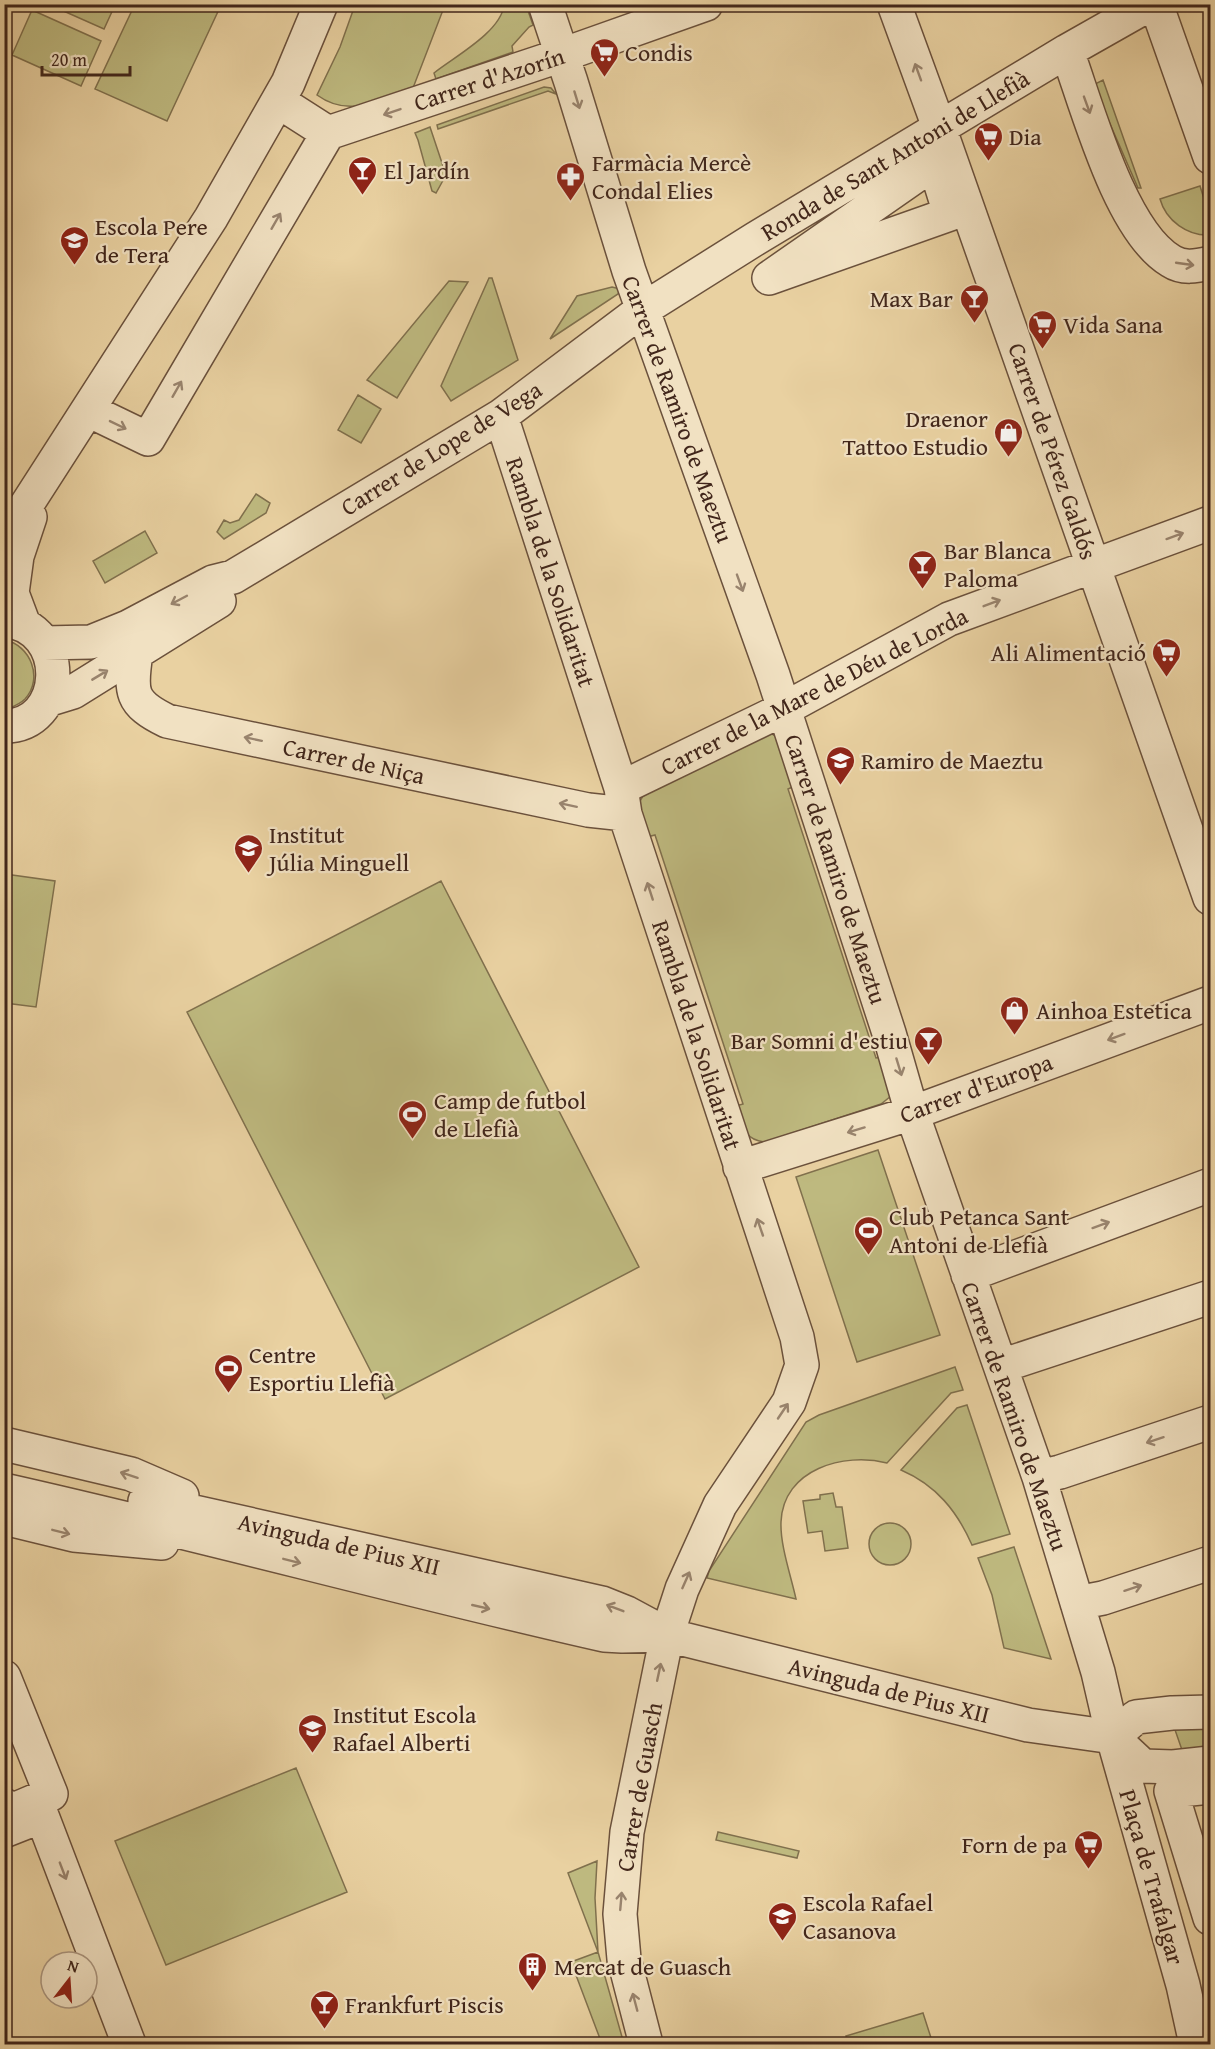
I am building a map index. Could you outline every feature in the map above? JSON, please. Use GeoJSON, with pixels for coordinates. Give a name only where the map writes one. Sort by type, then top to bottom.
{"type":"FeatureCollection","features":[{"type":"Feature","properties":{"kind":"street"},"geometry":{"type":"LineString","coordinates":[[4,540],[211,218],[288,83],[321,4]]}},
{"type":"Feature","properties":{"kind":"street","name":"Carrer de Ramiro de Maeztu"},"geometry":{"type":"LineString","coordinates":[[545,4],[642,310],[784,709],[892,1042],[912,1113],[1039,1477],[1098,1672],[1113,1737]]}},
{"type":"Feature","properties":{"kind":"street","name":"Carrer d'Azorín"},"geometry":{"type":"LineString","coordinates":[[328,133],[706,4]]}},
{"type":"Feature","properties":{"kind":"street","name":"Carrer de Pérez Galdós"},"geometry":{"type":"LineString","coordinates":[[894,4],[1210,898]]}},
{"type":"Feature","properties":{"kind":"street","name":"Ronda de Sant Antoni de Llefià"},"geometry":{"type":"LineString","coordinates":[[642,310],[939,127],[1150,4]]}},
{"type":"Feature","properties":{"kind":"street"},"geometry":{"type":"LineString","coordinates":[[1156,4],[1210,157]]}},
{"type":"Feature","properties":{"kind":"street"},"geometry":{"type":"LineString","coordinates":[[1066,51],[1123,202],[1138,226],[1153,247],[1171,261],[1186,267],[1210,263]]}},
{"type":"Feature","properties":{"kind":"street"},"geometry":{"type":"LineString","coordinates":[[88,410],[147,439],[328,133],[278,101]]}},
{"type":"Feature","properties":{"kind":"street"},"geometry":{"type":"LineString","coordinates":[[927,168],[938,175],[950,214],[769,278],[927,168]]}},
{"type":"Feature","properties":{"kind":"street","name":"Carrer de Lope de Vega"},"geometry":{"type":"LineString","coordinates":[[24,630],[91,642],[128,627],[213,582],[233,577],[501,416],[642,310]]}},
{"type":"Feature","properties":{"kind":"street","name":"Rambla de la Solidaritat"},"geometry":{"type":"LineString","coordinates":[[501,416],[740,1167],[797,1337],[802,1365],[789,1402],[720,1505],[682,1589],[667,1635]]}},
{"type":"Feature","properties":{"kind":"street"},"geometry":{"type":"LineString","coordinates":[[6,727],[24,722],[38,713],[53,685],[54,669],[51,655],[24,630],[12,593],[17,556],[40,487]]}},
{"type":"Feature","properties":{"kind":"street","name":"Carrer de la Mare de Déu de Lorda"},"geometry":{"type":"LineString","coordinates":[[623,801],[784,709],[950,619],[1210,523]]}},
{"type":"Feature","properties":{"kind":"street","name":"Carrer de Lope de Vega"},"geometry":{"type":"LineString","coordinates":[[47,700],[73,692],[225,598],[233,577]]}},
{"type":"Feature","properties":{"kind":"street","name":"Carrer de Niça"},"geometry":{"type":"LineString","coordinates":[[136,653],[132,681],[135,696],[149,712],[167,721],[588,810],[623,801]]}},
{"type":"Feature","properties":{"kind":"street","name":"Carrer d'Europa"},"geometry":{"type":"LineString","coordinates":[[740,1167],[912,1113],[1210,1003]]}},
{"type":"Feature","properties":{"kind":"street"},"geometry":{"type":"LineString","coordinates":[[968,1275],[1210,1185]]}},
{"type":"Feature","properties":{"kind":"street"},"geometry":{"type":"LineString","coordinates":[[1000,1366],[1210,1297]]}},
{"type":"Feature","properties":{"kind":"street"},"geometry":{"type":"LineString","coordinates":[[1039,1477],[1210,1422]]}},
{"type":"Feature","properties":{"kind":"street"},"geometry":{"type":"LineString","coordinates":[[4,1444],[131,1474],[238,1534]]}},
{"type":"Feature","properties":{"kind":"street","name":"Avinguda de Pius XII"},"geometry":{"type":"LineString","coordinates":[[4,1470],[238,1534]]}},
{"type":"Feature","properties":{"kind":"street","name":"Avinguda de Pius XII"},"geometry":{"type":"LineString","coordinates":[[4,1490],[122,1516],[238,1534],[602,1603],[627,1613],[667,1635],[1028,1725],[1113,1737]]}},
{"type":"Feature","properties":{"kind":"street"},"geometry":{"type":"LineString","coordinates":[[4,1518],[74,1535],[159,1543],[238,1534]]}},
{"type":"Feature","properties":{"kind":"street"},"geometry":{"type":"LineString","coordinates":[[1077,1603],[1103,1598],[1210,1563]]}},
{"type":"Feature","properties":{"kind":"street","name":"Carrer de Guasch"},"geometry":{"type":"LineString","coordinates":[[646,2044],[624,1959],[620,1914],[627,1832],[667,1635]]}},
{"type":"Feature","properties":{"kind":"street"},"geometry":{"type":"LineString","coordinates":[[4,1677],[51,1794],[9,1812],[4,1805]]}},
{"type":"Feature","properties":{"kind":"street"},"geometry":{"type":"LineString","coordinates":[[1113,1737],[1136,1717],[1210,1712]]}},
{"type":"Feature","properties":{"kind":"street","name":"Plaça de Trafalgar"},"geometry":{"type":"LineString","coordinates":[[1113,1737],[1143,1766],[1173,1767],[1210,1763]]}},
{"type":"Feature","properties":{"kind":"street","name":"Plaça de Trafalgar"},"geometry":{"type":"LineString","coordinates":[[1113,1737],[1170,1938],[1199,2030]]}},
{"type":"Feature","properties":{"kind":"street","name":"Plaça de Trafalgar"},"geometry":{"type":"LineString","coordinates":[[1210,1787],[1172,1791],[1210,1918]]}},
{"type":"Feature","properties":{"kind":"street"},"geometry":{"type":"LineString","coordinates":[[4,1831],[42,1816],[129,2044]]}},
{"type":"Feature","properties":{"kind":"street"},"geometry":{"type":"LineString","coordinates":[[1173,2044],[1199,2030]]}},
{"type":"Feature","properties":{"kind":"shaded area"},"geometry":{"type":"Polygon","coordinates":[[[135,4],[221,5],[167,121],[95,89],[135,4]]]}},
{"type":"Feature","properties":{"kind":"shaded area"},"geometry":{"type":"Polygon","coordinates":[[[50,5],[115,5],[104,29],[50,5]]]}},
{"type":"Feature","properties":{"kind":"shaded area"},"geometry":{"type":"Polygon","coordinates":[[[355,5],[442,5],[440,7],[443,10],[413,88],[365,105],[341,106],[317,95],[340,47],[355,5]]]}},
{"type":"Feature","properties":{"kind":"shaded area"},"geometry":{"type":"Polygon","coordinates":[[[504,5],[526,5],[533,25],[512,46],[513,52],[436,79],[434,73],[495,25],[504,5]]]}},
{"type":"Feature","properties":{"kind":"shaded area"},"geometry":{"type":"Polygon","coordinates":[[[32,10],[101,41],[81,86],[12,55],[32,10]]]}},
{"type":"Feature","properties":{"kind":"shaded area"},"geometry":{"type":"Polygon","coordinates":[[[1103,80],[1141,188],[1138,188],[1093,85],[1103,80]]]}},
{"type":"Feature","properties":{"kind":"shaded area"},"geometry":{"type":"Polygon","coordinates":[[[544,87],[551,88],[556,94],[548,91],[438,129],[437,125],[544,87]]]}},
{"type":"Feature","properties":{"kind":"shaded area"},"geometry":{"type":"Polygon","coordinates":[[[430,127],[446,175],[436,193],[432,191],[415,133],[430,127]]]}},
{"type":"Feature","properties":{"kind":"shaded area"},"geometry":{"type":"Polygon","coordinates":[[[1200,186],[1210,218],[1209,235],[1193,233],[1179,226],[1167,214],[1160,199],[1200,186]]]}},
{"type":"Feature","properties":{"kind":"shaded area"},"geometry":{"type":"Polygon","coordinates":[[[489,278],[492,278],[518,360],[451,401],[441,386],[489,278]]]}},
{"type":"Feature","properties":{"kind":"shaded area"},"geometry":{"type":"Polygon","coordinates":[[[449,281],[468,282],[397,398],[367,380],[449,281]]]}},
{"type":"Feature","properties":{"kind":"shaded area"},"geometry":{"type":"Polygon","coordinates":[[[612,287],[620,289],[618,294],[550,339],[577,296],[612,287]]]}},
{"type":"Feature","properties":{"kind":"shaded area"},"geometry":{"type":"Polygon","coordinates":[[[358,395],[381,409],[361,443],[338,430],[358,395]]]}},
{"type":"Feature","properties":{"kind":"shaded area"},"geometry":{"type":"Polygon","coordinates":[[[256,494],[270,503],[266,513],[224,539],[217,532],[224,520],[230,523],[239,520],[256,494]]]}},
{"type":"Feature","properties":{"kind":"shaded area"},"geometry":{"type":"Polygon","coordinates":[[[145,531],[157,553],[105,583],[93,561],[145,531]]]}},
{"type":"Feature","properties":{"kind":"shaded area"},"geometry":{"type":"Polygon","coordinates":[[[5,640],[21,648],[32,664],[34,672],[31,691],[25,699],[5,710],[5,640]]]}},
{"type":"Feature","properties":{"kind":"shaded area"},"geometry":{"type":"Polygon","coordinates":[[[769,732],[778,738],[795,786],[788,789],[876,1058],[883,1057],[891,1096],[881,1104],[765,1142],[752,1138],[742,1125],[736,1106],[743,1104],[655,835],[647,837],[639,803],[643,796],[656,788],[769,732]]]}},
{"type":"Feature","properties":{"kind":"shaded area"},"geometry":{"type":"Polygon","coordinates":[[[5,874],[55,881],[36,1007],[5,1003],[5,874]]]}},
{"type":"Feature","properties":{"kind":"shaded area","name":"Camp de futbol de Llefià"},"geometry":{"type":"Polygon","coordinates":[[[441,881],[639,1267],[385,1399],[187,1012],[441,881]]]}},
{"type":"Feature","properties":{"kind":"shaded area","name":"Club Petanca Sant Antoni de Llefià"},"geometry":{"type":"Polygon","coordinates":[[[878,1150],[940,1335],[857,1362],[796,1177],[878,1150]]]}},
{"type":"Feature","properties":{"kind":"shaded area"},"geometry":{"type":"Polygon","coordinates":[[[955,1367],[963,1390],[951,1393],[887,1463],[853,1460],[835,1463],[804,1477],[792,1489],[784,1504],[781,1531],[796,1599],[707,1578],[709,1571],[806,1422],[819,1415],[955,1367]]]}},
{"type":"Feature","properties":{"kind":"shaded area"},"geometry":{"type":"Polygon","coordinates":[[[967,1405],[1010,1534],[972,1545],[960,1521],[944,1500],[925,1483],[901,1470],[957,1408],[967,1405]]]}},
{"type":"Feature","properties":{"kind":"shaded area"},"geometry":{"type":"Polygon","coordinates":[[[833,1493],[836,1507],[842,1507],[848,1548],[825,1551],[822,1531],[808,1533],[803,1501],[820,1499],[820,1495],[833,1493]]]}},
{"type":"Feature","properties":{"kind":"shaded area"},"geometry":{"type":"Polygon","coordinates":[[[890,1523],[898,1524],[905,1529],[910,1536],[910,1552],[905,1559],[898,1564],[890,1565],[882,1564],[875,1559],[870,1552],[869,1544],[870,1536],[875,1529],[882,1524],[890,1523]]]}},
{"type":"Feature","properties":{"kind":"shaded area"},"geometry":{"type":"Polygon","coordinates":[[[1014,1547],[1051,1659],[1004,1648],[992,1595],[978,1558],[1014,1547]]]}},
{"type":"Feature","properties":{"kind":"shaded area"},"geometry":{"type":"Polygon","coordinates":[[[1173,1724],[1210,1724],[1210,1747],[1182,1750],[1173,1724]]]}},
{"type":"Feature","properties":{"kind":"shaded area"},"geometry":{"type":"Polygon","coordinates":[[[296,1768],[347,1892],[166,1965],[115,1841],[296,1768]]]}},
{"type":"Feature","properties":{"kind":"shaded area"},"geometry":{"type":"Polygon","coordinates":[[[718,1832],[799,1851],[797,1858],[716,1840],[718,1832]]]}},
{"type":"Feature","properties":{"kind":"shaded area"},"geometry":{"type":"Polygon","coordinates":[[[597,1861],[595,1898],[598,1952],[568,1873],[597,1861]]]}},
{"type":"Feature","properties":{"kind":"shaded area"},"geometry":{"type":"Polygon","coordinates":[[[598,1952],[624,2044],[602,2044],[571,1962],[598,1952]]]}},
{"type":"Feature","properties":{"kind":"shaded area"},"geometry":{"type":"Polygon","coordinates":[[[923,2013],[933,2044],[849,2044],[846,2036],[923,2013]]]}},
{"type":"Feature","properties":{"kind":"place","name":"Condis"},"geometry":{"type":"Point","coordinates":[604,78]}},
{"type":"Feature","properties":{"kind":"place","name":"Dia"},"geometry":{"type":"Point","coordinates":[988,162]}},
{"type":"Feature","properties":{"kind":"place","name":"El Jardín"},"geometry":{"type":"Point","coordinates":[363,196]}},
{"type":"Feature","properties":{"kind":"place","name":"Farmàcia Mercè Condal Elies"},"geometry":{"type":"Point","coordinates":[571,202]}},
{"type":"Feature","properties":{"kind":"place","name":"Escola Pere de Tera"},"geometry":{"type":"Point","coordinates":[74,266]}},
{"type":"Feature","properties":{"kind":"place","name":"Max Bar"},"geometry":{"type":"Point","coordinates":[974,324]}},
{"type":"Feature","properties":{"kind":"place","name":"Vida Sana"},"geometry":{"type":"Point","coordinates":[1042,350]}},
{"type":"Feature","properties":{"kind":"place","name":"Draenor Tattoo Estudio"},"geometry":{"type":"Point","coordinates":[1009,458]}},
{"type":"Feature","properties":{"kind":"place","name":"Bar Blanca Paloma"},"geometry":{"type":"Point","coordinates":[923,590]}},
{"type":"Feature","properties":{"kind":"place","name":"Ali Alimentació"},"geometry":{"type":"Point","coordinates":[1167,678]}},
{"type":"Feature","properties":{"kind":"place","name":"Ramiro de Maeztu"},"geometry":{"type":"Point","coordinates":[840,786]}},
{"type":"Feature","properties":{"kind":"place","name":"Institut Júlia Minguell"},"geometry":{"type":"Point","coordinates":[248,874]}},
{"type":"Feature","properties":{"kind":"place","name":"Ainhoa Estetica"},"geometry":{"type":"Point","coordinates":[1015,1036]}},
{"type":"Feature","properties":{"kind":"place","name":"Bar Somni d'estiu"},"geometry":{"type":"Point","coordinates":[929,1066]}},
{"type":"Feature","properties":{"kind":"place","name":"Camp de futbol de Llefià"},"geometry":{"type":"Point","coordinates":[413,1140]}},
{"type":"Feature","properties":{"kind":"place","name":"Club Petanca Sant Antoni de Llefià"},"geometry":{"type":"Point","coordinates":[868,1256]}},
{"type":"Feature","properties":{"kind":"place","name":"Centre Esportiu Llefià"},"geometry":{"type":"Point","coordinates":[228,1394]}},
{"type":"Feature","properties":{"kind":"place","name":"Institut Escola Rafael Alberti"},"geometry":{"type":"Point","coordinates":[312,1754]}},
{"type":"Feature","properties":{"kind":"place","name":"Forn de pa"},"geometry":{"type":"Point","coordinates":[1088,1870]}},
{"type":"Feature","properties":{"kind":"place","name":"Escola Rafael Casanova"},"geometry":{"type":"Point","coordinates":[782,1942]}},
{"type":"Feature","properties":{"kind":"place","name":"Mercat de Guasch"},"geometry":{"type":"Point","coordinates":[533,1992]}},
{"type":"Feature","properties":{"kind":"place","name":"Frankfurt Piscis"},"geometry":{"type":"Point","coordinates":[324,2030]}}]}
